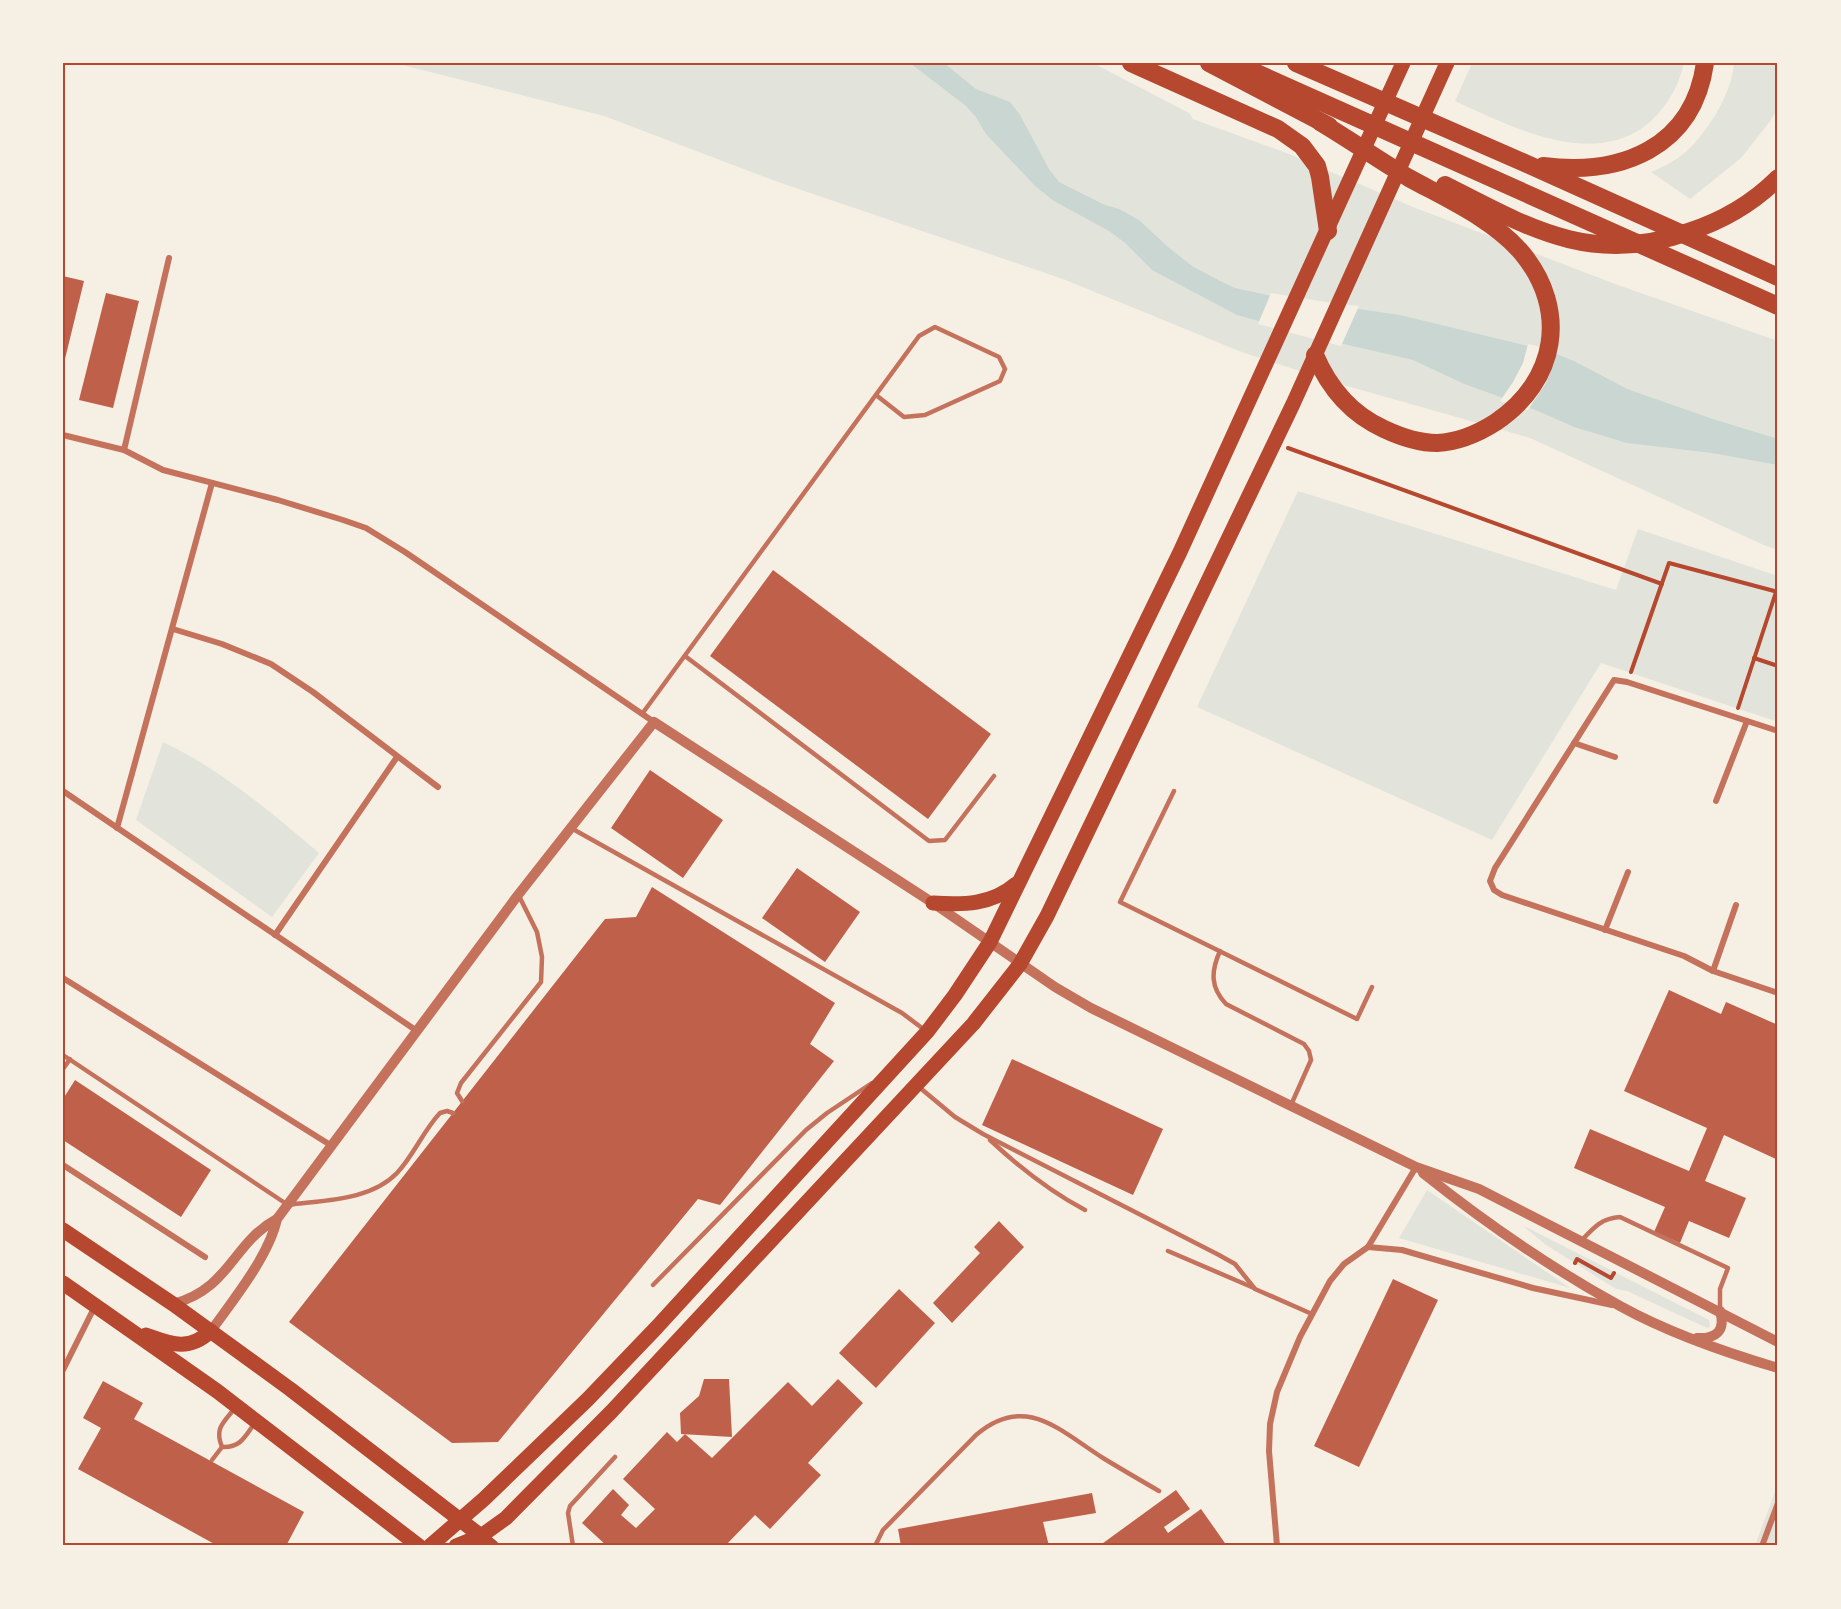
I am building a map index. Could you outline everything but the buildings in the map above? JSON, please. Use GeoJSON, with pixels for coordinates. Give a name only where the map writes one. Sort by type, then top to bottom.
{"type":"FeatureCollection","features":[{"type":"Feature","properties":{"kind":"highway"},"geometry":{"type":"LineString","coordinates":[[1131,63],[1278,129],[1302,146],[1317,166],[1328,231]]}},
{"type":"Feature","properties":{"kind":"highway"},"geometry":{"type":"LineString","coordinates":[[1209,63],[1320,122],[1534,228],[1560,238],[1586,244],[1644,245],[1678,236],[1731,214],[1750,202],[1778,177]]}},
{"type":"Feature","properties":{"kind":"highway"},"geometry":{"type":"LineString","coordinates":[[1234,63],[1778,306]]}},
{"type":"Feature","properties":{"kind":"highway"},"geometry":{"type":"LineString","coordinates":[[1296,63],[1778,277]]}},
{"type":"Feature","properties":{"kind":"highway"},"geometry":{"type":"LineString","coordinates":[[1527,164],[1571,168],[1606,166],[1634,158],[1648,151],[1671,134],[1688,114],[1698,93],[1705,63]]}},
{"type":"Feature","properties":{"kind":"highway"},"geometry":{"type":"LineString","coordinates":[[1315,355],[1322,372],[1336,393],[1368,421],[1402,437],[1425,442],[1450,441],[1479,432],[1492,425],[1515,408],[1538,380],[1549,349],[1550,315],[1539,281],[1521,252],[1503,235],[1320,122]]}},
{"type":"Feature","properties":{"kind":"main road"},"geometry":{"type":"LineString","coordinates":[[430,1546],[462,1520],[588,1399],[900,1065],[955,995],[990,942],[1175,563],[1403,63]]}},
{"type":"Feature","properties":{"kind":"main road"},"geometry":{"type":"LineString","coordinates":[[456,1546],[487,1541],[506,1518],[612,1411],[917,1085],[987,1008],[1020,964],[1047,916],[1293,404],[1447,63]]}},
{"type":"Feature","properties":{"kind":"main road"},"geometry":{"type":"LineString","coordinates":[[933,903],[961,905],[983,901],[1001,895],[1020,880]]}},
{"type":"Feature","properties":{"kind":"main road"},"geometry":{"type":"LineString","coordinates":[[63,1230],[211,1331],[487,1541]]}},
{"type":"Feature","properties":{"kind":"main road"},"geometry":{"type":"LineString","coordinates":[[63,1283],[237,1405],[419,1546]]}},
{"type":"Feature","properties":{"kind":"main road"},"geometry":{"type":"LineString","coordinates":[[129,1329],[177,1345],[195,1342],[211,1331]]}},
{"type":"Feature","properties":{"kind":"street"},"geometry":{"type":"LineString","coordinates":[[124,450],[169,258]]}},
{"type":"Feature","properties":{"kind":"street"},"geometry":{"type":"LineString","coordinates":[[63,435],[124,450],[163,470],[278,500],[366,528],[405,552],[654,723],[933,903],[1020,964],[1091,1008],[1416,1167],[1479,1189],[1778,1342]]}},
{"type":"Feature","properties":{"kind":"street"},"geometry":{"type":"LineString","coordinates":[[117,828],[212,483]]}},
{"type":"Feature","properties":{"kind":"street"},"geometry":{"type":"LineString","coordinates":[[173,629],[222,644],[271,664],[314,692],[438,787]]}},
{"type":"Feature","properties":{"kind":"street"},"geometry":{"type":"LineString","coordinates":[[1778,731],[1628,682],[1614,680],[1490,877],[1494,890],[1502,895],[1684,956],[1713,971],[1778,993]]}},
{"type":"Feature","properties":{"kind":"street"},"geometry":{"type":"LineString","coordinates":[[1716,801],[1747,721]]}},
{"type":"Feature","properties":{"kind":"street"},"geometry":{"type":"LineString","coordinates":[[174,1304],[193,1298],[209,1288],[257,1232],[277,1219],[518,895],[654,723]]}},
{"type":"Feature","properties":{"kind":"street"},"geometry":{"type":"LineString","coordinates":[[1574,743],[1616,757]]}},
{"type":"Feature","properties":{"kind":"street"},"geometry":{"type":"LineString","coordinates":[[275,935],[397,757]]}},
{"type":"Feature","properties":{"kind":"street"},"geometry":{"type":"LineString","coordinates":[[63,791],[417,1031]]}},
{"type":"Feature","properties":{"kind":"street"},"geometry":{"type":"LineString","coordinates":[[1605,930],[1628,872]]}},
{"type":"Feature","properties":{"kind":"street"},"geometry":{"type":"LineString","coordinates":[[1713,971],[1736,905]]}},
{"type":"Feature","properties":{"kind":"street"},"geometry":{"type":"LineString","coordinates":[[63,978],[332,1146]]}},
{"type":"Feature","properties":{"kind":"street"},"geometry":{"type":"LineString","coordinates":[[63,1165],[205,1257]]}},
{"type":"Feature","properties":{"kind":"street"},"geometry":{"type":"LineString","coordinates":[[1277,1546],[1269,1451],[1270,1424],[1277,1392],[1312,1314],[1330,1281],[1344,1264],[1368,1247],[1416,1167]]}},
{"type":"Feature","properties":{"kind":"street"},"geometry":{"type":"LineString","coordinates":[[1416,1167],[1469,1209],[1622,1307],[1690,1338],[1778,1368]]}},
{"type":"Feature","properties":{"kind":"street"},"geometry":{"type":"LineString","coordinates":[[211,1331],[270,1241],[277,1219]]}},
{"type":"Feature","properties":{"kind":"street"},"geometry":{"type":"LineString","coordinates":[[1368,1247],[1402,1250],[1533,1288],[1622,1307]]}},
{"type":"Feature","properties":{"kind":"street"},"geometry":{"type":"LineString","coordinates":[[63,1370],[96,1305]]}},
{"type":"Feature","properties":{"kind":"street"},"geometry":{"type":"LineString","coordinates":[[1690,1338],[1712,1336],[1720,1331],[1723,1321],[1720,1311]]}},
{"type":"Feature","properties":{"kind":"street"},"geometry":{"type":"LineString","coordinates":[[1762,1546],[1778,1503]]}},
{"type":"Feature","properties":{"kind":"lane"},"geometry":{"type":"LineString","coordinates":[[642,714],[919,336],[935,327],[999,357],[1005,369],[1000,381],[925,415],[904,417],[876,395]]}},
{"type":"Feature","properties":{"kind":"lane"},"geometry":{"type":"LineString","coordinates":[[685,656],[929,841],[945,840],[994,776]]}},
{"type":"Feature","properties":{"kind":"lane"},"geometry":{"type":"LineString","coordinates":[[1174,791],[1120,902],[1357,1019],[1372,987]]}},
{"type":"Feature","properties":{"kind":"lane"},"geometry":{"type":"LineString","coordinates":[[572,828],[902,1013],[927,1032]]}},
{"type":"Feature","properties":{"kind":"lane"},"geometry":{"type":"LineString","coordinates":[[462,1101],[457,1093],[461,1083],[541,982],[542,957],[537,932],[518,895]]}},
{"type":"Feature","properties":{"kind":"lane"},"geometry":{"type":"LineString","coordinates":[[1220,951],[1212,972],[1215,989],[1226,1004],[1304,1044],[1310,1051],[1311,1060],[1291,1106]]}},
{"type":"Feature","properties":{"kind":"lane"},"geometry":{"type":"LineString","coordinates":[[63,1055],[288,1205],[376,1189],[397,1173],[440,1113],[447,1111],[453,1113]]}},
{"type":"Feature","properties":{"kind":"lane"},"geometry":{"type":"LineString","coordinates":[[63,1069],[70,1059]]}},
{"type":"Feature","properties":{"kind":"lane"},"geometry":{"type":"LineString","coordinates":[[653,1285],[806,1130],[827,1113],[900,1065]]}},
{"type":"Feature","properties":{"kind":"lane"},"geometry":{"type":"LineString","coordinates":[[917,1085],[956,1117],[983,1134],[1235,1264],[1255,1289]]}},
{"type":"Feature","properties":{"kind":"lane"},"geometry":{"type":"LineString","coordinates":[[983,1134],[1020,1168],[1085,1210]]}},
{"type":"Feature","properties":{"kind":"lane"},"geometry":{"type":"LineString","coordinates":[[1581,1241],[1597,1224],[1608,1218],[1620,1217],[1728,1268],[1720,1289],[1720,1311]]}},
{"type":"Feature","properties":{"kind":"lane"},"geometry":{"type":"LineString","coordinates":[[1168,1251],[1312,1314]]}},
{"type":"Feature","properties":{"kind":"lane"},"geometry":{"type":"LineString","coordinates":[[222,1447],[218,1436],[220,1428],[237,1405]]}},
{"type":"Feature","properties":{"kind":"lane"},"geometry":{"type":"LineString","coordinates":[[875,1546],[883,1530],[976,1435],[988,1425],[1004,1417],[1021,1415],[1047,1423],[1159,1491]]}},
{"type":"Feature","properties":{"kind":"lane"},"geometry":{"type":"LineString","coordinates":[[222,1447],[231,1448],[240,1443],[257,1420]]}},
{"type":"Feature","properties":{"kind":"lane"},"geometry":{"type":"LineString","coordinates":[[212,1460],[222,1447]]}},
{"type":"Feature","properties":{"kind":"lane"},"geometry":{"type":"LineString","coordinates":[[573,1546],[568,1513],[570,1506],[615,1457]]}},
{"type":"Feature","properties":{"kind":"path"},"geometry":{"type":"LineString","coordinates":[[1274,443],[1662,584]]}},
{"type":"Feature","properties":{"kind":"path"},"geometry":{"type":"LineString","coordinates":[[1628,682],[1669,563],[1777,592],[1735,717]]}},
{"type":"Feature","properties":{"kind":"path"},"geometry":{"type":"LineString","coordinates":[[1754,658],[1778,666]]}},
{"type":"Feature","properties":{"kind":"path"},"geometry":{"type":"LineString","coordinates":[[1569,1275],[1578,1259],[1611,1278],[1620,1262]]}},
{"type":"Feature","properties":{"kind":"shaded area"},"geometry":{"type":"Polygon","coordinates":[[[395,63],[1093,63],[1189,113],[1193,119],[1289,154],[1413,207],[1618,285],[1778,341],[1778,550],[1530,438],[1333,382],[1239,351],[1063,279],[778,182],[604,116],[395,63]]]}},
{"type":"Feature","properties":{"kind":"shaded area"},"geometry":{"type":"Polygon","coordinates":[[[910,63],[944,63],[976,89],[1010,102],[1059,182],[1139,220],[1192,266],[1235,288],[1276,297],[1400,315],[1549,351],[1574,361],[1627,389],[1778,439],[1778,465],[1712,453],[1627,443],[1574,427],[1462,383],[1413,360],[1335,342],[1237,315],[1152,270],[1124,242],[1109,231],[1054,201],[1035,186],[986,134],[966,106],[910,63]]]}},
{"type":"Feature","properties":{"kind":"shaded area"},"geometry":{"type":"Polygon","coordinates":[[[1472,63],[1684,63],[1673,93],[1653,119],[1631,135],[1607,142],[1581,143],[1555,140],[1528,132],[1455,101],[1472,63]]]}},
{"type":"Feature","properties":{"kind":"shaded area"},"geometry":{"type":"Polygon","coordinates":[[[1734,63],[1778,63],[1778,108],[1741,158],[1690,199],[1651,172],[1682,155],[1706,129],[1725,97],[1734,63]]]}},
{"type":"Feature","properties":{"kind":"shaded area"},"geometry":{"type":"Polygon","coordinates":[[[1298,491],[1616,590],[1638,529],[1778,576],[1778,722],[1601,663],[1492,840],[1197,707],[1298,491]]]}},
{"type":"Feature","properties":{"kind":"shaded area"},"geometry":{"type":"Polygon","coordinates":[[[163,742],[225,778],[319,853],[272,917],[136,820],[163,742]]]}},
{"type":"Feature","properties":{"kind":"shaded area"},"geometry":{"type":"Polygon","coordinates":[[[1427,1190],[1570,1288],[1399,1238],[1427,1190]]]}},
{"type":"Feature","properties":{"kind":"shaded area"},"geometry":{"type":"Polygon","coordinates":[[[1522,1225],[1709,1320],[1710,1327],[1707,1328],[1627,1291],[1616,1289],[1546,1245],[1522,1225]]]}},
{"type":"Feature","properties":{"kind":"shaded area"},"geometry":{"type":"Polygon","coordinates":[[[1778,1484],[1778,1546],[1755,1546],[1778,1484]]]}},
{"type":"Feature","properties":{"kind":"pier"},"geometry":{"type":"Polygon","coordinates":[[[1271,293],[1359,306],[1341,346],[1258,324],[1271,293]]]}},
{"type":"Feature","properties":{"kind":"pier"},"geometry":{"type":"Polygon","coordinates":[[[1528,344],[1556,350],[1554,363],[1546,383],[1528,410],[1500,401],[1523,363],[1528,344]]]}}]}
